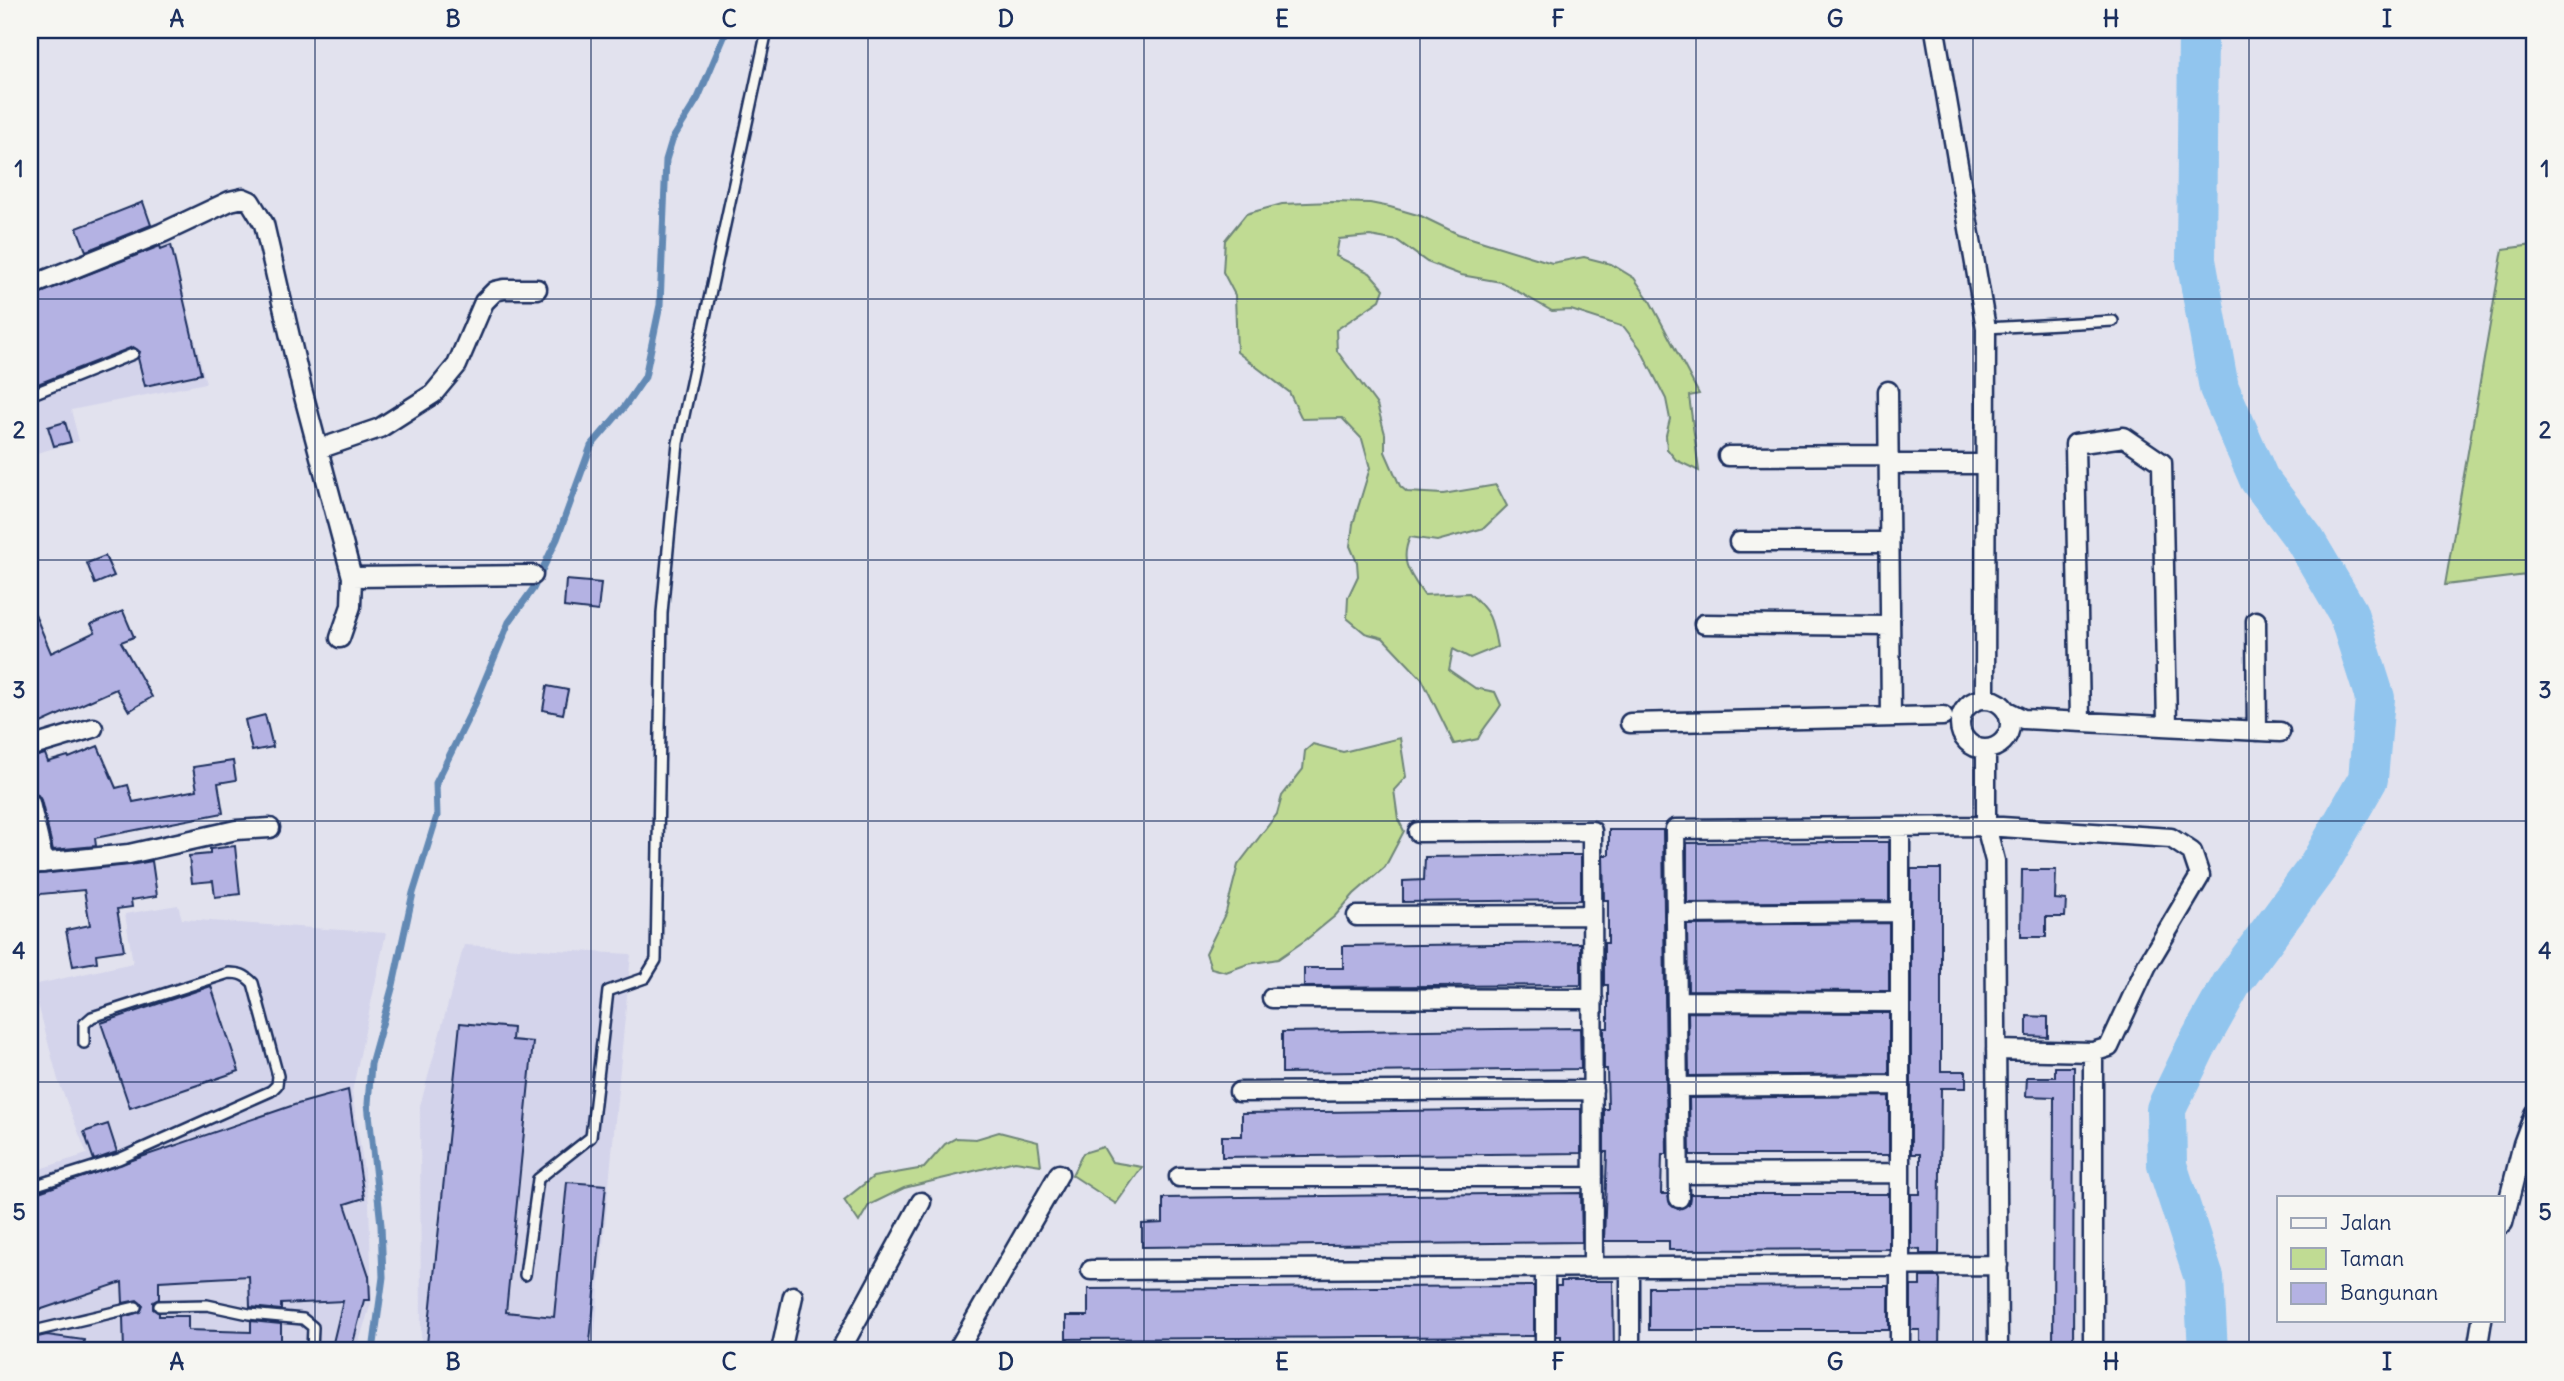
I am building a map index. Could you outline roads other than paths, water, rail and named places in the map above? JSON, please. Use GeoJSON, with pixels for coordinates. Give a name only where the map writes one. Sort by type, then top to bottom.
{"type":"FeatureCollection","features":[{"type":"Feature","properties":{"kind":"street"},"geometry":{"type":"LineString","coordinates":[[1935,30],[1986,328],[1985,699]]}},
{"type":"Feature","properties":{"kind":"street"},"geometry":{"type":"LineString","coordinates":[[30,286],[162,233],[230,201],[243,198],[250,201],[264,224],[302,389],[352,577],[351,606],[340,638]]}},
{"type":"Feature","properties":{"kind":"street"},"geometry":{"type":"LineString","coordinates":[[318,449],[380,428],[433,394],[457,365],[484,302],[495,291],[537,289]]}},
{"type":"Feature","properties":{"kind":"street"},"geometry":{"type":"LineString","coordinates":[[1888,391],[1891,717]]}},
{"type":"Feature","properties":{"kind":"street"},"geometry":{"type":"LineString","coordinates":[[2080,720],[2075,444],[2124,437],[2162,463],[2167,726]]}},
{"type":"Feature","properties":{"kind":"street"},"geometry":{"type":"LineString","coordinates":[[1728,456],[1985,464]]}},
{"type":"Feature","properties":{"kind":"street"},"geometry":{"type":"LineString","coordinates":[[1739,542],[1889,542]]}},
{"type":"Feature","properties":{"kind":"street"},"geometry":{"type":"LineString","coordinates":[[352,577],[533,575]]}},
{"type":"Feature","properties":{"kind":"street"},"geometry":{"type":"LineString","coordinates":[[2256,621],[2257,731]]}},
{"type":"Feature","properties":{"kind":"street"},"geometry":{"type":"LineString","coordinates":[[1704,624],[1890,626]]}},
{"type":"Feature","properties":{"kind":"street"},"geometry":{"type":"LineString","coordinates":[[2007,711],[2010,723],[2007,736],[1998,745],[1986,749],[1976,748],[1961,734],[1959,724],[1967,706],[1985,699],[1998,702],[2007,711],[2023,719],[2280,732]]}},
{"type":"Feature","properties":{"kind":"street"},"geometry":{"type":"LineString","coordinates":[[1630,723],[1942,716]]}},
{"type":"Feature","properties":{"kind":"street"},"geometry":{"type":"LineString","coordinates":[[30,747],[93,728]]}},
{"type":"Feature","properties":{"kind":"street"},"geometry":{"type":"LineString","coordinates":[[1986,749],[1986,826],[1995,861],[1998,1351]]}},
{"type":"Feature","properties":{"kind":"street"},"geometry":{"type":"LineString","coordinates":[[30,803],[37,864],[129,854],[236,830],[270,828]]}},
{"type":"Feature","properties":{"kind":"street"},"geometry":{"type":"LineString","coordinates":[[1679,1198],[1675,829],[1986,826],[2171,838],[2192,852],[2200,876],[2147,965],[2109,1047],[2093,1052],[1996,1050]]}},
{"type":"Feature","properties":{"kind":"street"},"geometry":{"type":"LineString","coordinates":[[1900,827],[1900,1351]]}},
{"type":"Feature","properties":{"kind":"street"},"geometry":{"type":"LineString","coordinates":[[1418,832],[1592,831],[1593,1268]]}},
{"type":"Feature","properties":{"kind":"street"},"geometry":{"type":"LineString","coordinates":[[1675,914],[1900,912]]}},
{"type":"Feature","properties":{"kind":"street"},"geometry":{"type":"LineString","coordinates":[[1357,916],[1592,915]]}},
{"type":"Feature","properties":{"kind":"street"},"geometry":{"type":"LineString","coordinates":[[1272,998],[1592,999]]}},
{"type":"Feature","properties":{"kind":"street"},"geometry":{"type":"LineString","coordinates":[[1677,1001],[1900,1002]]}},
{"type":"Feature","properties":{"kind":"street"},"geometry":{"type":"LineString","coordinates":[[2093,1052],[2093,1351]]}},
{"type":"Feature","properties":{"kind":"street"},"geometry":{"type":"LineString","coordinates":[[1678,1087],[1900,1085]]}},
{"type":"Feature","properties":{"kind":"street"},"geometry":{"type":"LineString","coordinates":[[1239,1091],[1593,1090]]}},
{"type":"Feature","properties":{"kind":"street"},"geometry":{"type":"LineString","coordinates":[[2504,1219],[2534,1114]]}},
{"type":"Feature","properties":{"kind":"street"},"geometry":{"type":"LineString","coordinates":[[1679,1174],[1900,1173]]}},
{"type":"Feature","properties":{"kind":"street"},"geometry":{"type":"LineString","coordinates":[[957,1351],[1059,1174]]}},
{"type":"Feature","properties":{"kind":"street"},"geometry":{"type":"LineString","coordinates":[[1179,1177],[1593,1177]]}},
{"type":"Feature","properties":{"kind":"street"},"geometry":{"type":"LineString","coordinates":[[839,1351],[921,1202]]}},
{"type":"Feature","properties":{"kind":"street"},"geometry":{"type":"LineString","coordinates":[[1091,1270],[1997,1265]]}},
{"type":"Feature","properties":{"kind":"street"},"geometry":{"type":"LineString","coordinates":[[1630,1267],[1630,1351]]}},
{"type":"Feature","properties":{"kind":"street"},"geometry":{"type":"LineString","coordinates":[[1545,1268],[1545,1351]]}},
{"type":"Feature","properties":{"kind":"street"},"geometry":{"type":"LineString","coordinates":[[781,1351],[793,1296]]}},
{"type":"Feature","properties":{"kind":"street"},"geometry":{"type":"LineString","coordinates":[[2477,1351],[2482,1322]]}},
{"type":"Feature","properties":{"kind":"lane"},"geometry":{"type":"LineString","coordinates":[[525,1275],[537,1179],[591,1137],[608,991],[645,978],[656,960],[662,613],[678,443],[767,30]]}},
{"type":"Feature","properties":{"kind":"lane"},"geometry":{"type":"LineString","coordinates":[[1986,328],[2113,321]]}},
{"type":"Feature","properties":{"kind":"lane"},"geometry":{"type":"LineString","coordinates":[[30,395],[133,354]]}},
{"type":"Feature","properties":{"kind":"lane"},"geometry":{"type":"LineString","coordinates":[[30,1187],[119,1159],[271,1091],[277,1085],[278,1076],[253,984],[239,973],[229,973],[92,1017],[84,1024],[84,1043]]}},
{"type":"Feature","properties":{"kind":"lane"},"geometry":{"type":"LineString","coordinates":[[159,1306],[206,1305],[249,1314],[303,1320],[313,1327],[312,1351]]}},
{"type":"Feature","properties":{"kind":"lane"},"geometry":{"type":"LineString","coordinates":[[30,1332],[136,1307]]}},
{"type":"Feature","properties":{"kind":"waterway"},"geometry":{"type":"LineString","coordinates":[[373,1351],[383,1277],[381,1225],[368,1104],[371,1064],[393,985],[413,893],[437,816],[436,783],[475,704],[509,622],[533,589],[557,539],[591,446],[625,406],[645,377],[660,305],[666,160],[672,140],[698,98],[727,30]]}},
{"type":"Feature","properties":{"kind":"waterway"},"geometry":{"type":"LineString","coordinates":[[2198,30],[2196,260],[2219,388],[2259,479],[2305,540],[2348,613],[2375,698],[2368,779],[2319,865],[2232,983],[2196,1047],[2166,1109],[2167,1165],[2204,1278],[2208,1351]]}}]}
